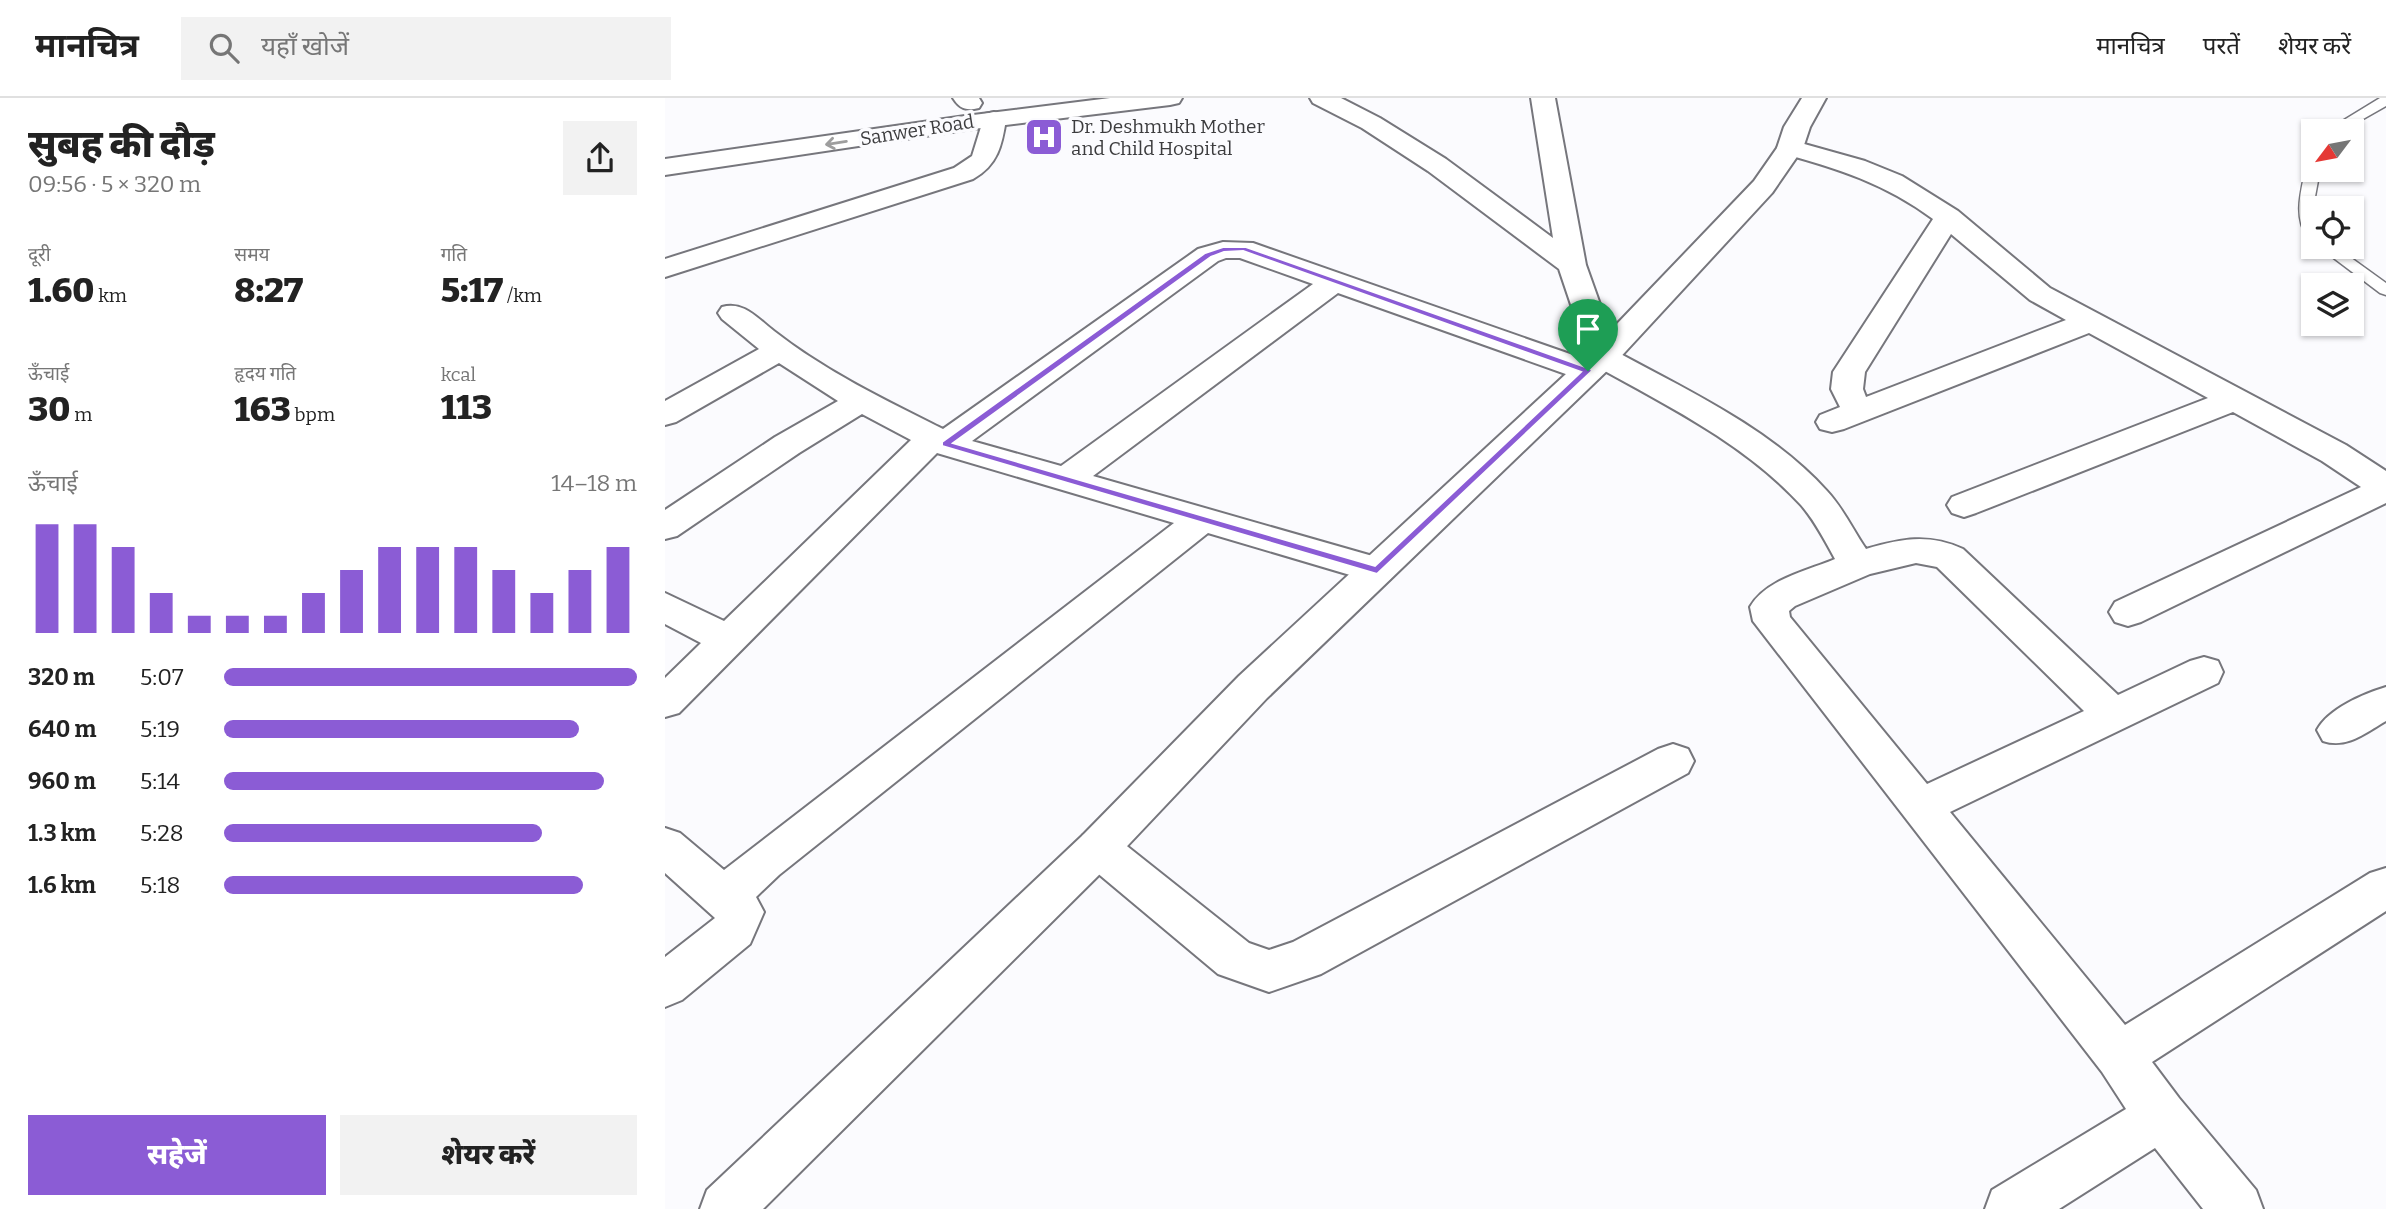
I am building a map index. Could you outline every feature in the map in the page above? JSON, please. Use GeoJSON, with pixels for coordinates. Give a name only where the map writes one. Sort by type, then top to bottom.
{"type":"FeatureCollection","features":[{"type":"Feature","properties":{"kind":"street","name":"Sanwer Road"},"geometry":{"type":"LineString","coordinates":[[665,167],[1002,108],[1170,98]]}},
{"type":"Feature","properties":{"kind":"street"},"geometry":{"type":"LineString","coordinates":[[1322,98],[1371,123],[1437,165],[1579,287]]}},
{"type":"Feature","properties":{"kind":"street"},"geometry":{"type":"LineString","coordinates":[[1543,98],[1595,364]]}},
{"type":"Feature","properties":{"kind":"street"},"geometry":{"type":"LineString","coordinates":[[726,1209],[1098,848],[1253,688],[1595,364],[1763,187],[1793,139],[1814,98]]}},
{"type":"Feature","properties":{"kind":"street","name":"Sanwer Road"},"geometry":{"type":"LineString","coordinates":[[665,144],[967,100],[1002,108]]}},
{"type":"Feature","properties":{"kind":"street"},"geometry":{"type":"LineString","coordinates":[[665,268],[951,179],[976,168],[987,154],[1002,108]]}},
{"type":"Feature","properties":{"kind":"street"},"geometry":{"type":"LineString","coordinates":[[1793,139],[1893,182],[1948,217],[2000,264],[2040,294],[2334,453],[2386,488]]}},
{"type":"Feature","properties":{"kind":"street"},"geometry":{"type":"LineString","coordinates":[[1948,217],[1849,372],[1844,387],[1850,401],[1846,416],[2089,322]]}},
{"type":"Feature","properties":{"kind":"street"},"geometry":{"type":"LineString","coordinates":[[665,702],[939,441],[1208,255],[1223,250],[1244,249],[1334,282],[1595,364],[1696,408],[1766,456],[1814,498],[1857,565]]}},
{"type":"Feature","properties":{"kind":"street"},"geometry":{"type":"LineString","coordinates":[[1066,479],[1334,282]]}},
{"type":"Feature","properties":{"kind":"street"},"geometry":{"type":"LineString","coordinates":[[733,313],[779,351],[861,401],[939,441],[1377,570]]}},
{"type":"Feature","properties":{"kind":"street"},"geometry":{"type":"LineString","coordinates":[[665,415],[779,351]]}},
{"type":"Feature","properties":{"kind":"street"},"geometry":{"type":"LineString","coordinates":[[1964,505],[2235,399]]}},
{"type":"Feature","properties":{"kind":"street"},"geometry":{"type":"LineString","coordinates":[[665,527],[787,445],[861,401]]}},
{"type":"Feature","properties":{"kind":"street"},"geometry":{"type":"LineString","coordinates":[[2128,612],[2386,488]]}},
{"type":"Feature","properties":{"kind":"street"},"geometry":{"type":"LineString","coordinates":[[726,896],[764,862],[1203,519]]}},
{"type":"Feature","properties":{"kind":"street"},"geometry":{"type":"LineString","coordinates":[[2113,715],[1950,558],[1937,550],[1920,548],[1857,565],[1782,596],[1769,607],[1772,621],[2119,1056],[2161,1116],[2237,1209]]}},
{"type":"Feature","properties":{"kind":"street"},"geometry":{"type":"LineString","coordinates":[[665,607],[729,641]]}},
{"type":"Feature","properties":{"kind":"street"},"geometry":{"type":"LineString","coordinates":[[1920,807],[2204,672]]}},
{"type":"Feature","properties":{"kind":"street"},"geometry":{"type":"LineString","coordinates":[[2337,730],[2386,702]]}},
{"type":"Feature","properties":{"kind":"street"},"geometry":{"type":"LineString","coordinates":[[1098,848],[1234,960],[1269,971],[1305,959],[1673,761]]}},
{"type":"Feature","properties":{"kind":"street"},"geometry":{"type":"LineString","coordinates":[[665,845],[741,912],[734,930],[665,985]]}},
{"type":"Feature","properties":{"kind":"street"},"geometry":{"type":"LineString","coordinates":[[2119,1056],[2386,887]]}},
{"type":"Feature","properties":{"kind":"street"},"geometry":{"type":"LineString","coordinates":[[2011,1209],[2161,1116]]}},
{"type":"Feature","properties":{"kind":"lane"},"geometry":{"type":"LineString","coordinates":[[2354,119],[2386,100]]}},
{"type":"Feature","properties":{"kind":"lane"},"geometry":{"type":"LineString","coordinates":[[2343,259],[2386,290]]}},
{"type":"Feature","properties":{"kind":"place","name":"Dr. Deshmukh Mother and Child Hospital"},"geometry":{"type":"Point","coordinates":[1044,137]}},
{"type":"Feature","properties":{"kind":"route"},"geometry":{"type":"LineString","coordinates":[[1244,249],[1588,371],[1377,570],[945,444],[1208,255],[1223,250],[1244,249]]}}]}
